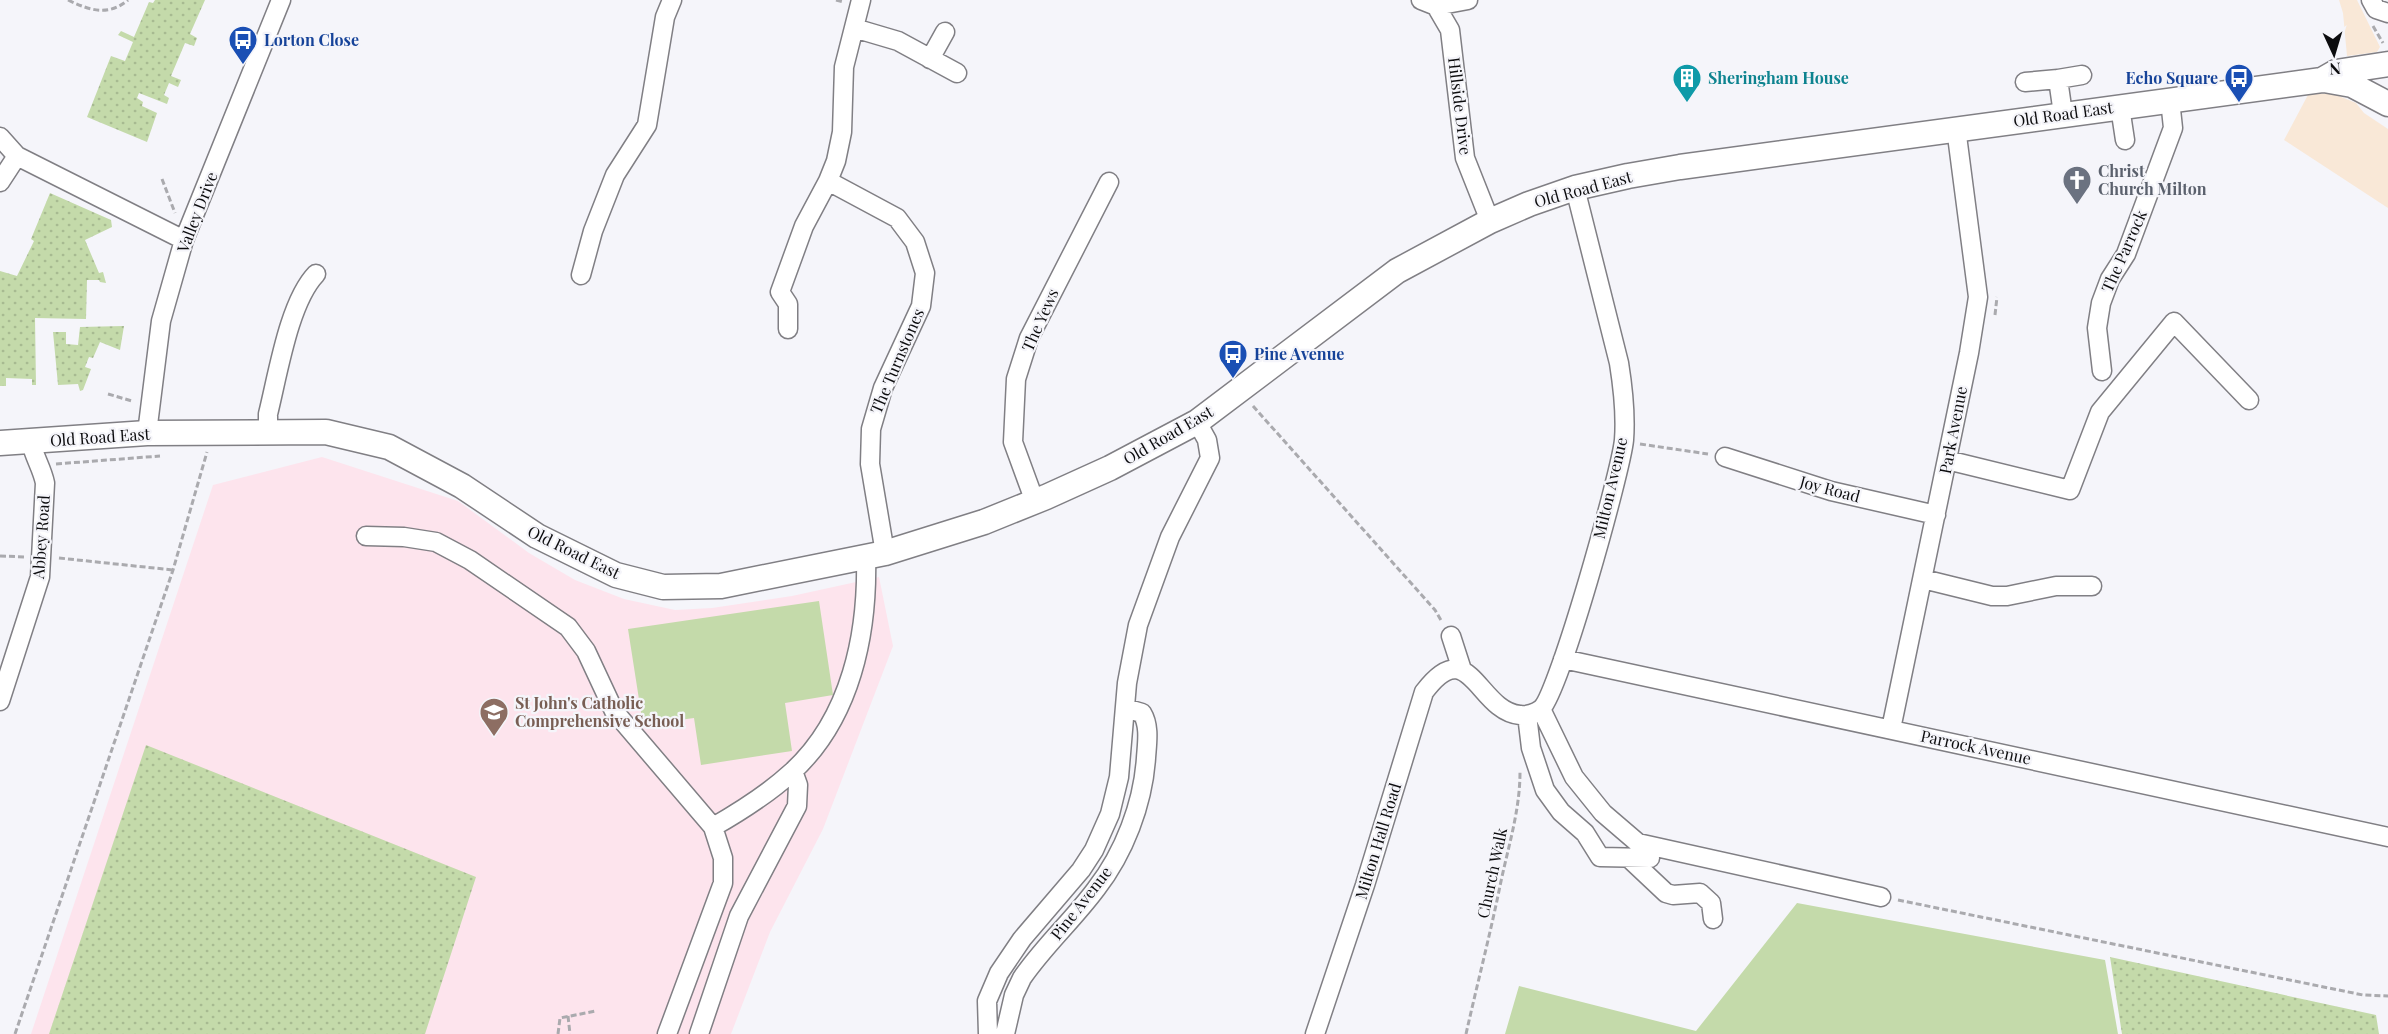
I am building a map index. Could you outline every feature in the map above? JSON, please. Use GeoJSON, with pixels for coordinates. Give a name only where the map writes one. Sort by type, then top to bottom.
{"type":"FeatureCollection","features":[{"type":"Feature","properties":{"kind":"main road","name":"Old Road East"},"geometry":{"type":"LineString","coordinates":[[2322,80],[2336,72],[2386,56]]}},
{"type":"Feature","properties":{"kind":"main road","name":"Old Road East"},"geometry":{"type":"LineString","coordinates":[[0,443],[147,433],[326,432],[389,447],[462,486],[537,536],[616,575],[663,587],[721,586],[875,555],[956,532],[1035,502],[1110,468],[1197,422],[1397,271],[1490,221],[1528,204],[1575,189],[1628,176],[1680,167],[2322,80],[2352,85],[2388,104]]}},
{"type":"Feature","properties":{"kind":"main road"},"geometry":{"type":"LineString","coordinates":[[2388,80],[2388,87]]}},
{"type":"Feature","properties":{"kind":"street","name":"Valley Drive"},"geometry":{"type":"LineString","coordinates":[[147,433],[160,321],[184,240],[280,0]]}},
{"type":"Feature","properties":{"kind":"street"},"geometry":{"type":"LineString","coordinates":[[581,275],[593,231],[615,175],[647,125],[665,17],[672,0]]}},
{"type":"Feature","properties":{"kind":"street"},"geometry":{"type":"LineString","coordinates":[[788,329],[788,304],[780,292],[804,226],[828,181],[841,141],[843,70],[861,0]]}},
{"type":"Feature","properties":{"kind":"street"},"geometry":{"type":"LineString","coordinates":[[1428,3],[1468,0]]}},
{"type":"Feature","properties":{"kind":"street","name":"Hillside Drive"},"geometry":{"type":"LineString","coordinates":[[1428,3],[1450,30],[1466,158],[1490,221]]}},
{"type":"Feature","properties":{"kind":"street"},"geometry":{"type":"LineString","coordinates":[[854,28],[898,41],[957,73]]}},
{"type":"Feature","properties":{"kind":"street"},"geometry":{"type":"LineString","coordinates":[[930,58],[945,32]]}},
{"type":"Feature","properties":{"kind":"street"},"geometry":{"type":"LineString","coordinates":[[2025,82],[2082,75]]}},
{"type":"Feature","properties":{"kind":"street"},"geometry":{"type":"LineString","coordinates":[[2058,79],[2063,114]]}},
{"type":"Feature","properties":{"kind":"street","name":"The Parrock"},"geometry":{"type":"LineString","coordinates":[[2102,371],[2097,328],[2101,303],[2110,279],[2126,254],[2174,128],[2170,100]]}},
{"type":"Feature","properties":{"kind":"street"},"geometry":{"type":"LineString","coordinates":[[2120,107],[2125,140]]}},
{"type":"Feature","properties":{"kind":"street","name":"Park Avenue"},"geometry":{"type":"LineString","coordinates":[[1891,729],[1969,353],[1978,297],[1956,128]]}},
{"type":"Feature","properties":{"kind":"street"},"geometry":{"type":"LineString","coordinates":[[0,137],[17,156],[184,240]]}},
{"type":"Feature","properties":{"kind":"street"},"geometry":{"type":"LineString","coordinates":[[0,182],[17,156]]}},
{"type":"Feature","properties":{"kind":"street","name":"The Turnstones"},"geometry":{"type":"LineString","coordinates":[[713,828],[759,799],[793,771],[820,741],[848,689],[860,645],[875,555],[870,464],[871,429],[883,387],[921,306],[925,273],[915,242],[897,218],[828,181]]}},
{"type":"Feature","properties":{"kind":"street","name":"The Yews"},"geometry":{"type":"LineString","coordinates":[[1035,502],[1013,442],[1016,379],[1029,338],[1108,182]]}},
{"type":"Feature","properties":{"kind":"street","name":"Milton Avenue"},"geometry":{"type":"LineString","coordinates":[[1534,712],[1549,697],[1563,659],[1609,504],[1624,441],[1623,385],[1619,363],[1575,189]]}},
{"type":"Feature","properties":{"kind":"street"},"geometry":{"type":"LineString","coordinates":[[268,432],[268,414],[295,306],[305,284],[316,274]]}},
{"type":"Feature","properties":{"kind":"street"},"geometry":{"type":"LineString","coordinates":[[1947,460],[2070,490],[2100,412],[2174,322],[2249,400]]}},
{"type":"Feature","properties":{"kind":"street","name":"Pine Avenue"},"geometry":{"type":"LineString","coordinates":[[988,1034],[987,1001],[999,973],[1022,939],[1081,870],[1094,850],[1108,820],[1119,777],[1132,649],[1144,605],[1170,537],[1210,458],[1207,440],[1197,422]]}},
{"type":"Feature","properties":{"kind":"street","name":"Abbey Road"},"geometry":{"type":"LineString","coordinates":[[0,699],[39,582],[42,557],[42,473],[34,458],[31,442]]}},
{"type":"Feature","properties":{"kind":"street","name":"Joy Road"},"geometry":{"type":"LineString","coordinates":[[1725,457],[1831,491],[1936,514]]}},
{"type":"Feature","properties":{"kind":"street"},"geometry":{"type":"LineString","coordinates":[[366,536],[404,537],[436,542],[470,560],[568,627],[586,651],[614,711],[713,828],[723,858],[723,883],[667,1034]]}},
{"type":"Feature","properties":{"kind":"street"},"geometry":{"type":"LineString","coordinates":[[1923,579],[1992,596],[2007,596],[2056,586],[2092,585]]}},
{"type":"Feature","properties":{"kind":"street"},"geometry":{"type":"LineString","coordinates":[[1451,636],[1462,670],[1504,710],[1517,715],[1534,712]]}},
{"type":"Feature","properties":{"kind":"street","name":"Parrock Avenue"},"geometry":{"type":"LineString","coordinates":[[1563,659],[2388,837]]}},
{"type":"Feature","properties":{"kind":"street","name":"Milton Hall Road"},"geometry":{"type":"LineString","coordinates":[[1315,1034],[1365,885],[1424,692],[1440,674],[1450,669],[1462,670]]}},
{"type":"Feature","properties":{"kind":"street","name":"Pine Avenue"},"geometry":{"type":"LineString","coordinates":[[1005,1034],[1014,995],[1022,978],[1098,887],[1128,834],[1144,776],[1147,732],[1146,720],[1142,713],[1125,708]]}},
{"type":"Feature","properties":{"kind":"street"},"geometry":{"type":"LineString","coordinates":[[1534,712],[1532,752],[1545,790],[1561,812],[1586,834],[1593,857],[1650,858]]}},
{"type":"Feature","properties":{"kind":"street"},"geometry":{"type":"LineString","coordinates":[[1534,712],[1574,777],[1603,813],[1638,843],[1881,897]]}},
{"type":"Feature","properties":{"kind":"street"},"geometry":{"type":"LineString","coordinates":[[699,1034],[739,916],[797,806],[798,785],[793,771]]}},
{"type":"Feature","properties":{"kind":"street"},"geometry":{"type":"LineString","coordinates":[[1631,858],[1668,894],[1703,895],[1711,903],[1713,919]]}},
{"type":"Feature","properties":{"kind":"path"},"geometry":{"type":"LineString","coordinates":[[68,0],[96,11],[117,8],[128,0]]}},
{"type":"Feature","properties":{"kind":"path"},"geometry":{"type":"LineString","coordinates":[[2380,14],[2386,56]]}},
{"type":"Feature","properties":{"kind":"path"},"geometry":{"type":"LineString","coordinates":[[162,179],[178,212],[169,214]]}},
{"type":"Feature","properties":{"kind":"path"},"geometry":{"type":"LineString","coordinates":[[1240,390],[1435,610],[1451,636]]}},
{"type":"Feature","properties":{"kind":"path"},"geometry":{"type":"LineString","coordinates":[[108,394],[134,402]]}},
{"type":"Feature","properties":{"kind":"path"},"geometry":{"type":"LineString","coordinates":[[1624,441],[1725,457]]}},
{"type":"Feature","properties":{"kind":"path"},"geometry":{"type":"LineString","coordinates":[[15,1034],[173,570],[207,452]]}},
{"type":"Feature","properties":{"kind":"path"},"geometry":{"type":"LineString","coordinates":[[196,453],[218,452]]}},
{"type":"Feature","properties":{"kind":"path"},"geometry":{"type":"LineString","coordinates":[[42,473],[59,463],[164,455]]}},
{"type":"Feature","properties":{"kind":"path"},"geometry":{"type":"LineString","coordinates":[[0,556],[42,557],[173,570]]}},
{"type":"Feature","properties":{"kind":"path","name":"Church Walk"},"geometry":{"type":"LineString","coordinates":[[1466,1034],[1515,824],[1520,794],[1520,765]]}},
{"type":"Feature","properties":{"kind":"path"},"geometry":{"type":"LineString","coordinates":[[1881,897],[2363,995],[2388,996]]}},
{"type":"Feature","properties":{"kind":"path"},"geometry":{"type":"LineString","coordinates":[[558,1034],[560,1018],[596,1011]]}},
{"type":"Feature","properties":{"kind":"path"},"geometry":{"type":"LineString","coordinates":[[567,1016],[570,1034]]}},
{"type":"Feature","properties":{"kind":"shaded area"},"geometry":{"type":"Polygon","coordinates":[[[2339,0],[2357,0],[2380,47],[2377,52],[2347,56],[2343,13],[2339,0]]]}},
{"type":"Feature","properties":{"kind":"shaded area"},"geometry":{"type":"Polygon","coordinates":[[[2309,93],[2334,94],[2356,103],[2364,113],[2388,129],[2388,208],[2284,140],[2309,93]]]}},
{"type":"Feature","properties":{"kind":"shaded area","name":"St John's Catholic Comprehensive School"},"geometry":{"type":"Polygon","coordinates":[[[322,457],[458,501],[529,553],[575,580],[624,599],[675,610],[712,608],[792,596],[879,577],[893,646],[823,829],[770,932],[731,1034],[31,1034],[213,485],[322,457]]]}},
{"type":"Feature","properties":{"kind":"green space"},"geometry":{"type":"Polygon","coordinates":[[[155,0],[205,0],[190,34],[197,38],[194,46],[185,43],[171,76],[181,80],[178,87],[169,83],[164,95],[169,98],[167,104],[139,93],[137,98],[143,102],[142,106],[157,113],[147,142],[87,117],[111,56],[125,61],[133,42],[118,35],[121,31],[134,37],[149,2],[153,3],[155,0]]]}},
{"type":"Feature","properties":{"kind":"green space"},"geometry":{"type":"Polygon","coordinates":[[[50,193],[111,220],[112,227],[85,240],[99,273],[103,272],[106,283],[99,280],[87,280],[86,319],[35,318],[36,385],[32,385],[32,379],[6,378],[6,386],[0,386],[0,271],[17,276],[34,241],[31,239],[50,193]]]}},
{"type":"Feature","properties":{"kind":"green space"},"geometry":{"type":"Polygon","coordinates":[[[124,326],[120,350],[100,342],[93,358],[89,357],[85,367],[91,369],[83,390],[80,391],[78,384],[58,385],[53,332],[66,332],[66,344],[78,345],[80,327],[124,326]]]}},
{"type":"Feature","properties":{"kind":"green space"},"geometry":{"type":"Polygon","coordinates":[[[819,601],[833,695],[785,703],[792,751],[701,765],[694,718],[643,725],[628,629],[819,601]]]}},
{"type":"Feature","properties":{"kind":"green space"},"geometry":{"type":"Polygon","coordinates":[[[146,745],[476,877],[425,1034],[49,1034],[146,745]]]}},
{"type":"Feature","properties":{"kind":"green space"},"geometry":{"type":"Polygon","coordinates":[[[1797,903],[2105,960],[2118,1034],[1505,1034],[1519,986],[1696,1031],[1797,903]]]}},
{"type":"Feature","properties":{"kind":"green space"},"geometry":{"type":"Polygon","coordinates":[[[2110,957],[2376,1015],[2379,1034],[2122,1034],[2110,957]]]}},
{"type":"Feature","properties":{"kind":"place","name":"Lorton Close"},"geometry":{"type":"Point","coordinates":[243,66]}},
{"type":"Feature","properties":{"kind":"place","name":"Sheringham House"},"geometry":{"type":"Point","coordinates":[1687,104]}},
{"type":"Feature","properties":{"kind":"place","name":"Echo Square"},"geometry":{"type":"Point","coordinates":[2239,104]}},
{"type":"Feature","properties":{"kind":"place","name":"Christ Church Milton"},"geometry":{"type":"Point","coordinates":[2077,206]}},
{"type":"Feature","properties":{"kind":"place","name":"Pine Avenue"},"geometry":{"type":"Point","coordinates":[1233,380]}},
{"type":"Feature","properties":{"kind":"place","name":"St John's Catholic Comprehensive School"},"geometry":{"type":"Point","coordinates":[494,738]}}]}
